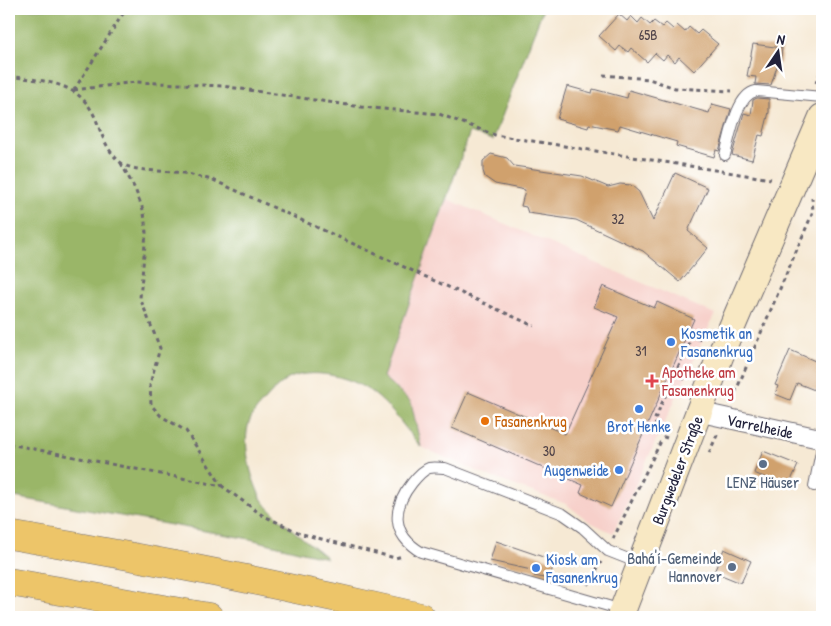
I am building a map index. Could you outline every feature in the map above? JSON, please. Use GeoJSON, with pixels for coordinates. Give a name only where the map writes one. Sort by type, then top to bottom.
{"type":"FeatureCollection","features":[{"type":"Feature","properties":{"kind":"highway"},"geometry":{"type":"LineString","coordinates":[[9,535],[293,587],[421,617]]}},
{"type":"Feature","properties":{"kind":"highway"},"geometry":{"type":"LineString","coordinates":[[9,582],[209,617]]}},
{"type":"Feature","properties":{"kind":"main road","name":"Burgwedeler Straße"},"geometry":{"type":"LineString","coordinates":[[622,614],[726,341],[802,187],[822,118]]}},
{"type":"Feature","properties":{"kind":"street","name":"Varrelheide"},"geometry":{"type":"LineString","coordinates":[[699,412],[822,439]]}},
{"type":"Feature","properties":{"kind":"lane"},"geometry":{"type":"LineString","coordinates":[[725,155],[740,102],[750,92],[760,91],[822,97]]}},
{"type":"Feature","properties":{"kind":"lane"},"geometry":{"type":"LineString","coordinates":[[814,486],[822,447]]}},
{"type":"Feature","properties":{"kind":"lane"},"geometry":{"type":"LineString","coordinates":[[622,614],[421,552],[411,546],[398,523],[398,508],[402,495],[418,476],[429,468],[445,468],[563,514],[584,528],[608,551],[642,564]]}},
{"type":"Feature","properties":{"kind":"path"},"geometry":{"type":"LineString","coordinates":[[74,90],[126,9]]}},
{"type":"Feature","properties":{"kind":"path"},"geometry":{"type":"LineString","coordinates":[[603,75],[649,79],[675,88],[750,92]]}},
{"type":"Feature","properties":{"kind":"path"},"geometry":{"type":"LineString","coordinates":[[9,76],[47,82],[74,90],[136,82],[222,86],[361,107],[439,114],[495,136],[778,180],[802,187],[813,212],[724,418]]}},
{"type":"Feature","properties":{"kind":"path"},"geometry":{"type":"LineString","coordinates":[[74,90],[88,103],[109,149],[121,163],[135,189],[144,212],[146,233],[140,298],[160,348],[150,384],[151,405],[161,416],[186,431],[222,486],[262,515],[302,534],[395,558],[421,552]]}},
{"type":"Feature","properties":{"kind":"path"},"geometry":{"type":"LineString","coordinates":[[121,163],[139,168],[182,173],[213,180],[534,326]]}},
{"type":"Feature","properties":{"kind":"path"},"geometry":{"type":"LineString","coordinates":[[664,437],[654,420],[668,383],[692,336],[708,344]]}},
{"type":"Feature","properties":{"kind":"path"},"geometry":{"type":"LineString","coordinates":[[674,374],[690,382]]}},
{"type":"Feature","properties":{"kind":"path"},"geometry":{"type":"LineString","coordinates":[[9,444],[222,486]]}},
{"type":"Feature","properties":{"kind":"shaded area"},"geometry":{"type":"Polygon","coordinates":[[[447,199],[715,314],[613,533],[590,522],[566,504],[486,475],[421,447],[411,402],[383,377],[447,199]]]}},
{"type":"Feature","properties":{"kind":"green space"},"geometry":{"type":"Polygon","coordinates":[[[9,9],[543,9],[493,140],[470,132],[383,377],[411,402],[421,447],[394,413],[378,397],[352,381],[325,374],[298,375],[286,380],[259,406],[249,422],[247,453],[254,480],[264,503],[280,519],[327,558],[250,539],[9,496],[9,9]]]}},
{"type":"Feature","properties":{"kind":"building"},"geometry":{"type":"Polygon","coordinates":[[[619,14],[627,21],[631,16],[638,23],[642,18],[650,25],[654,21],[662,27],[666,23],[673,29],[677,25],[685,32],[689,27],[697,34],[701,30],[718,44],[694,71],[679,57],[675,62],[667,55],[663,60],[655,53],[647,62],[631,48],[628,52],[620,46],[616,51],[599,36],[619,14]]]}},
{"type":"Feature","properties":{"kind":"building"},"geometry":{"type":"Polygon","coordinates":[[[753,44],[782,48],[780,64],[778,63],[771,85],[755,84],[756,77],[747,76],[753,44]]]}},
{"type":"Feature","properties":{"kind":"building"},"geometry":{"type":"Polygon","coordinates":[[[567,86],[592,93],[593,89],[627,98],[629,90],[709,113],[712,104],[731,109],[719,151],[716,150],[714,157],[676,146],[677,142],[620,125],[618,130],[589,124],[588,128],[557,119],[567,86]]]}},
{"type":"Feature","properties":{"kind":"building"},"geometry":{"type":"Polygon","coordinates":[[[757,98],[769,99],[769,112],[763,136],[759,135],[752,160],[732,155],[744,113],[751,115],[753,100],[757,98]]]}},
{"type":"Feature","properties":{"kind":"building"},"geometry":{"type":"Polygon","coordinates":[[[491,154],[507,158],[514,166],[582,176],[608,187],[620,184],[631,185],[639,192],[653,221],[675,173],[708,188],[688,231],[708,248],[680,282],[643,251],[576,220],[528,213],[526,207],[521,206],[525,190],[495,184],[485,177],[483,161],[491,154]]]}},
{"type":"Feature","properties":{"kind":"building"},"geometry":{"type":"Polygon","coordinates":[[[603,286],[654,308],[657,302],[694,319],[611,507],[580,493],[583,485],[452,428],[468,392],[565,434],[618,317],[594,307],[603,286]]]}},
{"type":"Feature","properties":{"kind":"building"},"geometry":{"type":"Polygon","coordinates":[[[790,350],[822,364],[822,393],[797,383],[790,400],[775,394],[778,386],[775,385],[790,350]]]}},
{"type":"Feature","properties":{"kind":"building"},"geometry":{"type":"Polygon","coordinates":[[[763,451],[798,465],[788,487],[754,473],[763,451]]]}},
{"type":"Feature","properties":{"kind":"building"},"geometry":{"type":"Polygon","coordinates":[[[496,541],[555,561],[549,579],[534,576],[536,571],[490,561],[496,541]]]}},
{"type":"Feature","properties":{"kind":"building","name":"Bahá'í-Gemeinde Hannover"},"geometry":{"type":"Polygon","coordinates":[[[724,549],[751,561],[741,583],[714,572],[724,549]]]}},
{"type":"Feature","properties":{"kind":"place","name":"Kosmetik an Fasanenkrug"},"geometry":{"type":"Point","coordinates":[671,342]}},
{"type":"Feature","properties":{"kind":"place","name":"Apotheke am Fasanenkrug"},"geometry":{"type":"Point","coordinates":[652,381]}},
{"type":"Feature","properties":{"kind":"place","name":"Brot Henke"},"geometry":{"type":"Point","coordinates":[639,409]}},
{"type":"Feature","properties":{"kind":"place","name":"Fasanenkrug"},"geometry":{"type":"Point","coordinates":[485,421]}},
{"type":"Feature","properties":{"kind":"place","name":"LENZ Häuser"},"geometry":{"type":"Point","coordinates":[763,464]}},
{"type":"Feature","properties":{"kind":"place","name":"Augenweide"},"geometry":{"type":"Point","coordinates":[619,470]}},
{"type":"Feature","properties":{"kind":"place","name":"Bahá'í-Gemeinde Hannover"},"geometry":{"type":"Point","coordinates":[732,567]}},
{"type":"Feature","properties":{"kind":"place","name":"Kiosk am Fasanenkrug"},"geometry":{"type":"Point","coordinates":[536,568]}}]}
